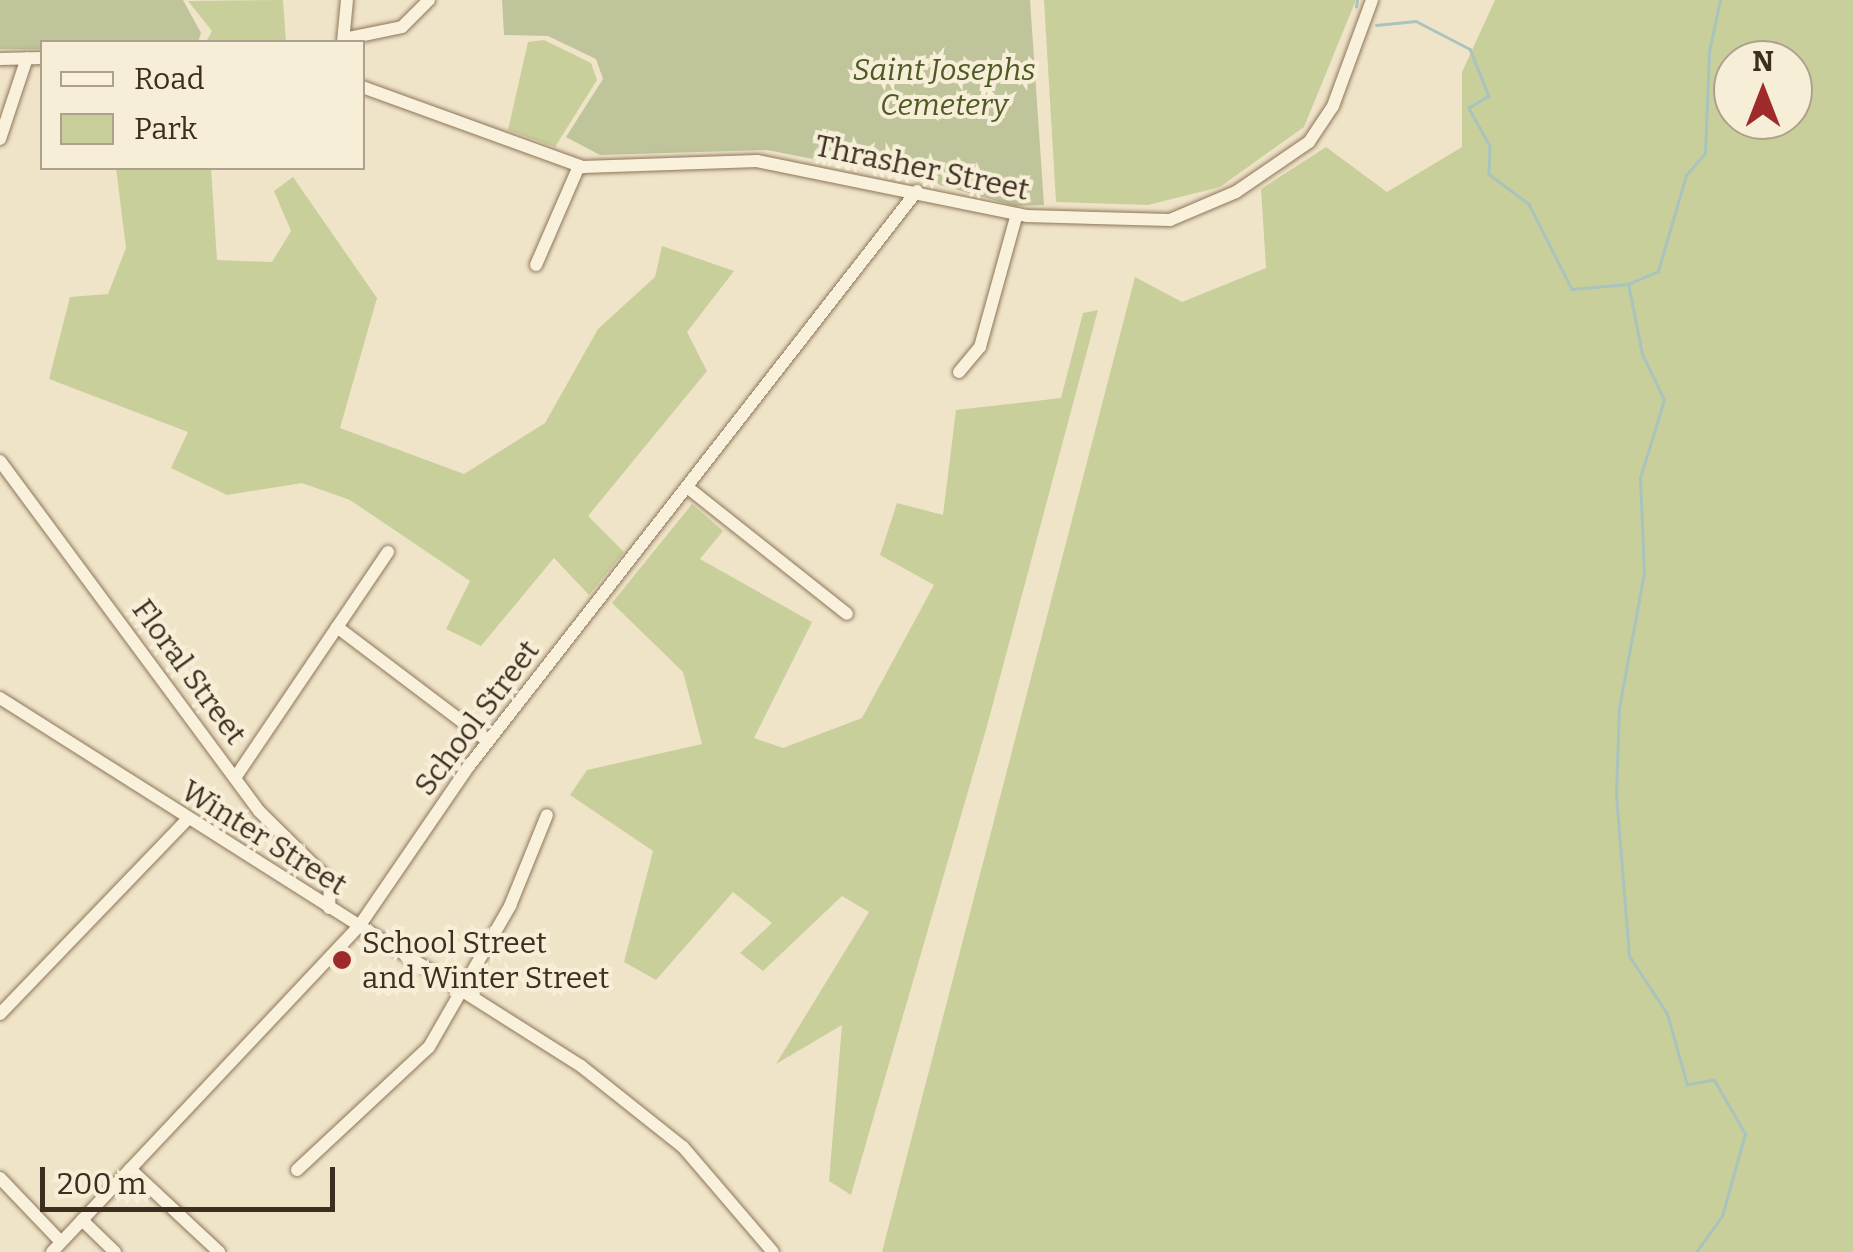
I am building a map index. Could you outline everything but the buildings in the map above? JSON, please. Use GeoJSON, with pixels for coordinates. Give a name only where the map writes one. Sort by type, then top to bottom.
{"type":"FeatureCollection","features":[{"type":"Feature","properties":{"kind":"street"},"geometry":{"type":"LineString","coordinates":[[344,40],[347,0]]}},
{"type":"Feature","properties":{"kind":"street"},"geometry":{"type":"LineString","coordinates":[[348,40],[402,27],[429,0]]}},
{"type":"Feature","properties":{"kind":"street","name":"Thrasher Street"},"geometry":{"type":"LineString","coordinates":[[365,88],[579,166],[757,162],[1017,214],[1170,220],[1236,192],[1297,153],[1318,130],[1372,0]]}},
{"type":"Feature","properties":{"kind":"street"},"geometry":{"type":"LineString","coordinates":[[0,139],[27,58]]}},
{"type":"Feature","properties":{"kind":"street"},"geometry":{"type":"LineString","coordinates":[[0,59],[40,58]]}},
{"type":"Feature","properties":{"kind":"street"},"geometry":{"type":"LineString","coordinates":[[536,265],[579,166]]}},
{"type":"Feature","properties":{"kind":"street","name":"School Street"},"geometry":{"type":"LineString","coordinates":[[56,1247],[360,925],[488,741],[917,192]]}},
{"type":"Feature","properties":{"kind":"street"},"geometry":{"type":"LineString","coordinates":[[959,372],[980,347],[1017,214]]}},
{"type":"Feature","properties":{"kind":"street","name":"Floral Street"},"geometry":{"type":"LineString","coordinates":[[0,461],[235,778],[330,881],[329,908]]}},
{"type":"Feature","properties":{"kind":"street"},"geometry":{"type":"LineString","coordinates":[[687,488],[847,614]]}},
{"type":"Feature","properties":{"kind":"street"},"geometry":{"type":"LineString","coordinates":[[235,778],[388,552]]}},
{"type":"Feature","properties":{"kind":"street"},"geometry":{"type":"LineString","coordinates":[[337,627],[488,741]]}},
{"type":"Feature","properties":{"kind":"street","name":"Winter Street"},"geometry":{"type":"LineString","coordinates":[[0,698],[186,821],[556,1048],[653,1121],[720,1185],[773,1252]]}},
{"type":"Feature","properties":{"kind":"street"},"geometry":{"type":"LineString","coordinates":[[297,1170],[420,1058],[510,906],[547,815]]}},
{"type":"Feature","properties":{"kind":"street"},"geometry":{"type":"LineString","coordinates":[[0,1014],[186,821]]}},
{"type":"Feature","properties":{"kind":"street"},"geometry":{"type":"LineString","coordinates":[[130,1169],[219,1252]]}},
{"type":"Feature","properties":{"kind":"street"},"geometry":{"type":"LineString","coordinates":[[0,1178],[56,1247]]}},
{"type":"Feature","properties":{"kind":"street"},"geometry":{"type":"LineString","coordinates":[[82,1220],[115,1252]]}},
{"type":"Feature","properties":{"kind":"green space"},"geometry":{"type":"Polygon","coordinates":[[[0,0],[183,0],[201,33],[199,40],[40,40],[40,49],[0,49],[0,0]]]}},
{"type":"Feature","properties":{"kind":"green space"},"geometry":{"type":"Polygon","coordinates":[[[283,0],[286,40],[207,40],[212,31],[188,1],[283,0]]]}},
{"type":"Feature","properties":{"kind":"green space","name":"Saint Josephs Cemetery"},"geometry":{"type":"Polygon","coordinates":[[[502,0],[1030,0],[1044,205],[1015,206],[940,185],[923,173],[905,177],[767,150],[600,155],[566,137],[603,79],[596,59],[548,36],[504,35],[502,0]]]}},
{"type":"Feature","properties":{"kind":"green space"},"geometry":{"type":"Polygon","coordinates":[[[1044,0],[1356,0],[1304,127],[1220,187],[1148,205],[1056,202],[1044,0]]]}},
{"type":"Feature","properties":{"kind":"green space"},"geometry":{"type":"Polygon","coordinates":[[[1495,0],[1853,0],[1853,1252],[882,1252],[1135,277],[1182,302],[1266,268],[1261,189],[1326,147],[1387,192],[1462,147],[1462,72],[1495,0]]]}},
{"type":"Feature","properties":{"kind":"green space"},"geometry":{"type":"Polygon","coordinates":[[[544,40],[591,63],[597,80],[555,147],[508,130],[528,42],[544,40]]]}},
{"type":"Feature","properties":{"kind":"green space"},"geometry":{"type":"Polygon","coordinates":[[[116,170],[211,170],[217,260],[272,262],[291,231],[274,191],[293,177],[377,298],[340,428],[464,474],[545,423],[598,329],[655,277],[662,246],[734,271],[687,332],[707,371],[588,516],[624,552],[589,595],[554,558],[481,646],[446,629],[470,581],[350,500],[302,483],[227,495],[171,468],[188,432],[49,379],[70,297],[108,294],[126,248],[116,170]]]}},
{"type":"Feature","properties":{"kind":"green space"},"geometry":{"type":"Polygon","coordinates":[[[1098,310],[987,726],[851,1195],[829,1181],[842,1025],[776,1064],[869,912],[842,896],[763,971],[740,953],[772,923],[733,892],[656,980],[624,962],[653,851],[570,795],[587,770],[702,744],[683,672],[612,603],[692,504],[723,531],[700,559],[812,622],[754,738],[783,748],[862,718],[934,585],[880,555],[897,503],[943,515],[956,410],[1061,398],[1083,313],[1098,310]]]}},
{"type":"Feature","properties":{"kind":"waterway"},"geometry":{"type":"LineString","coordinates":[[1356,7],[1357,0]]}},
{"type":"Feature","properties":{"kind":"waterway"},"geometry":{"type":"LineString","coordinates":[[1696,1252],[1722,1216],[1745,1134],[1714,1080],[1687,1085],[1667,1014],[1629,956],[1616,794],[1619,708],[1644,573],[1640,478],[1664,400],[1642,354],[1628,284],[1658,271],[1686,175],[1705,153],[1709,52],[1720,0]]}},
{"type":"Feature","properties":{"kind":"waterway"},"geometry":{"type":"LineString","coordinates":[[1376,25],[1416,21],[1470,49],[1489,96],[1469,108],[1490,146],[1489,174],[1529,204],[1572,289],[1628,284]]}},
{"type":"Feature","properties":{"kind":"place","name":"School Street and Winter Street"},"geometry":{"type":"Point","coordinates":[342,960]}}]}
